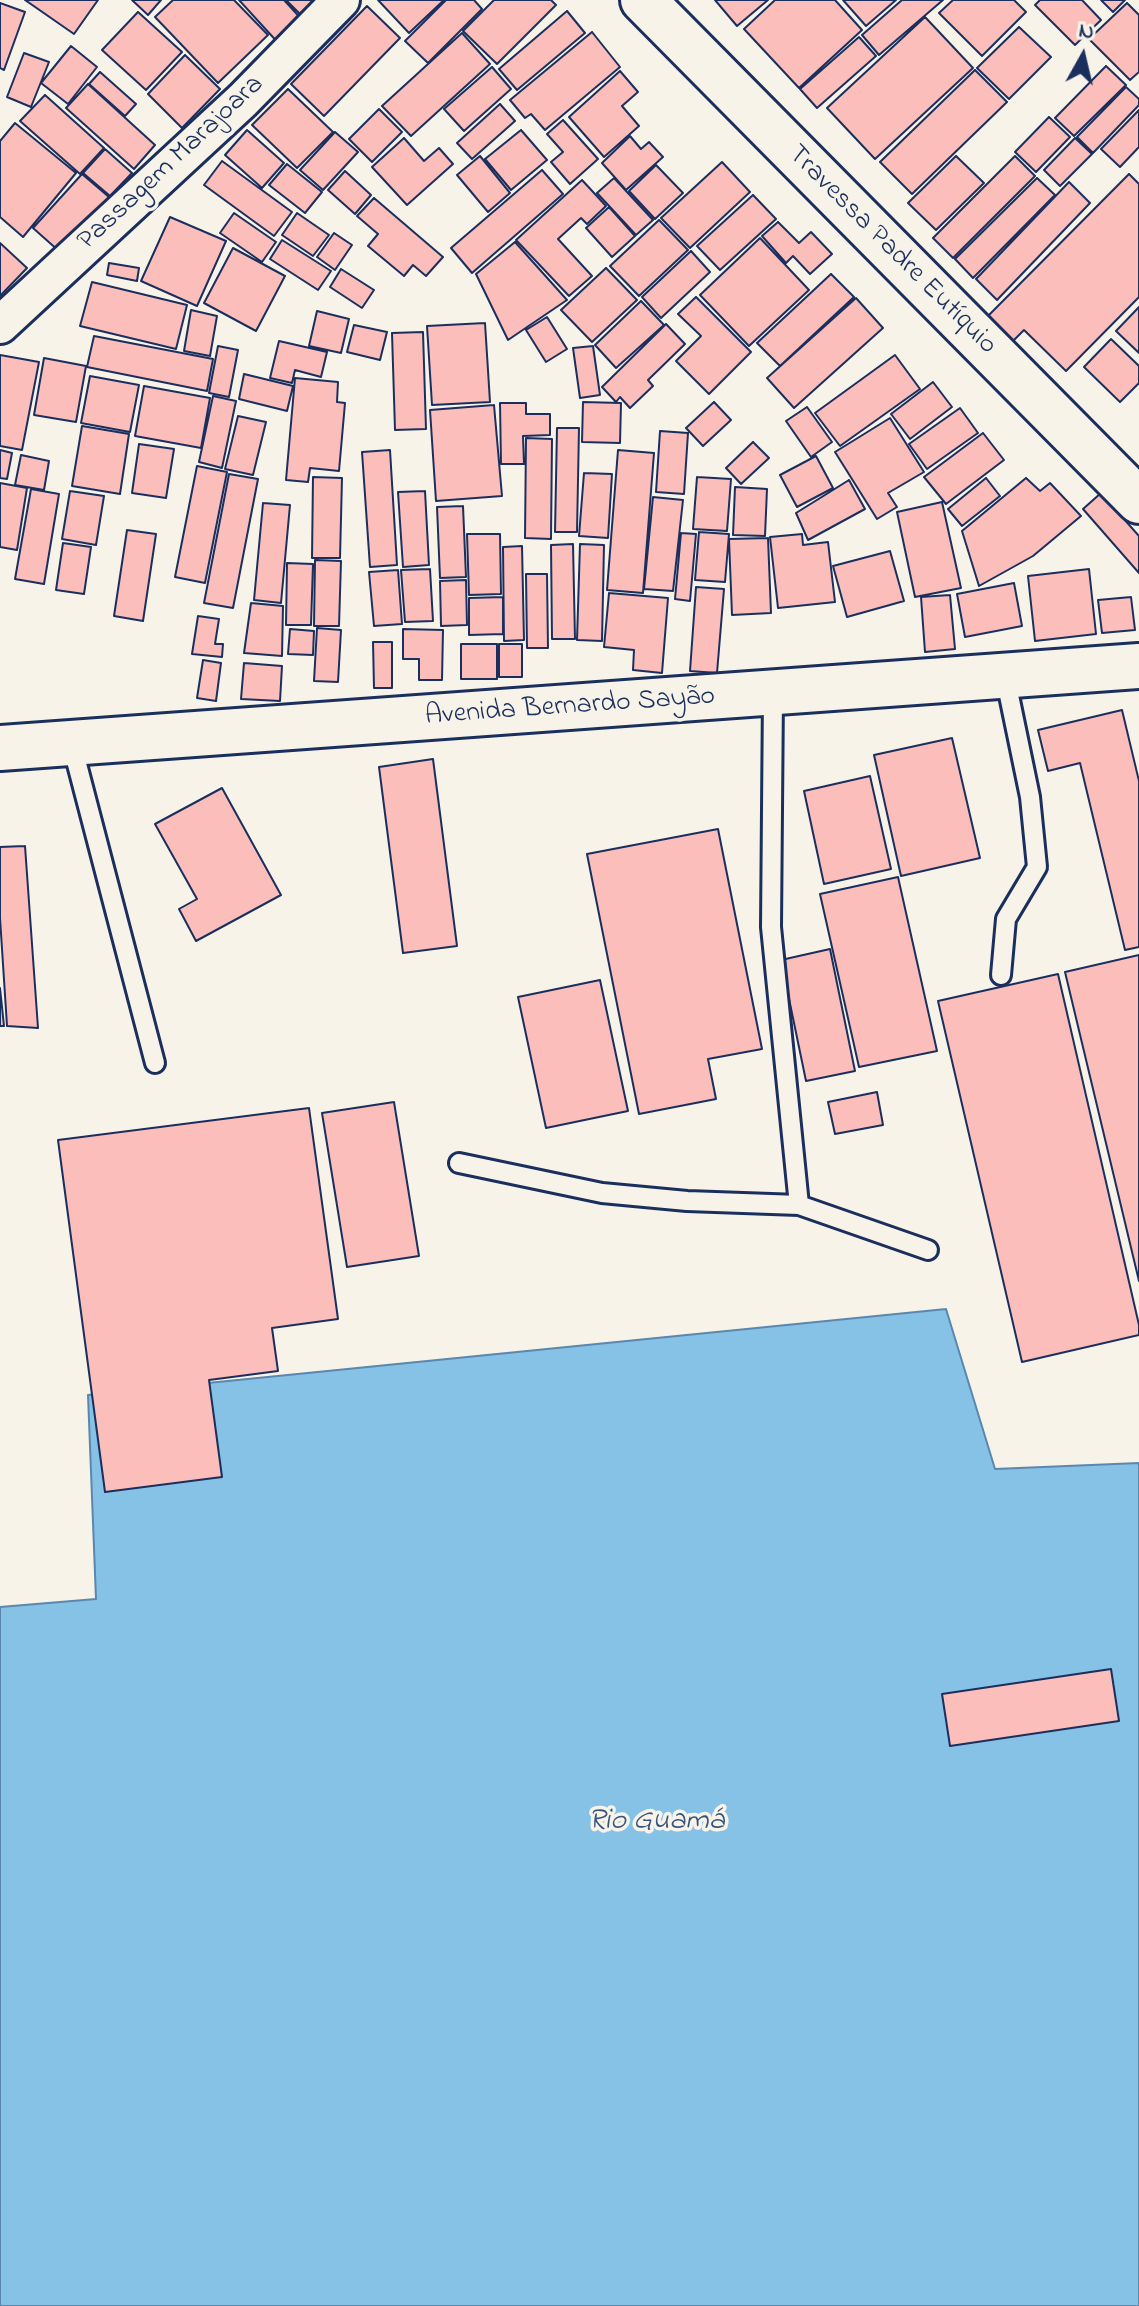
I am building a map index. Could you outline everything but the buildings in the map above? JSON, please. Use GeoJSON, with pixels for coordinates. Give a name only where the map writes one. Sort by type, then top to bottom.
{"type":"FeatureCollection","features":[{"type":"Feature","properties":{"kind":"main road","name":"Travessa Padre Eutíquio"},"geometry":{"type":"LineString","coordinates":[[643,0],[1139,501]]}},
{"type":"Feature","properties":{"kind":"main road","name":"Avenida Bernardo Sayão"},"geometry":{"type":"LineString","coordinates":[[0,748],[1139,666]]}},
{"type":"Feature","properties":{"kind":"street","name":"Passagem Marajoara"},"geometry":{"type":"LineString","coordinates":[[0,325],[243,100],[341,0]]}},
{"type":"Feature","properties":{"kind":"lane"},"geometry":{"type":"LineString","coordinates":[[1001,975],[1006,919],[1037,867],[1030,797],[1005,676]]}},
{"type":"Feature","properties":{"kind":"lane"},"geometry":{"type":"LineString","coordinates":[[773,693],[771,927],[799,1205]]}},
{"type":"Feature","properties":{"kind":"lane"},"geometry":{"type":"LineString","coordinates":[[72,745],[155,1063]]}},
{"type":"Feature","properties":{"kind":"lane"},"geometry":{"type":"LineString","coordinates":[[459,1163],[602,1193],[687,1201],[799,1205],[928,1250]]}},
{"type":"Feature","properties":{"kind":"water","name":"Rio Guamá"},"geometry":{"type":"Polygon","coordinates":[[[946,1309],[995,1469],[1139,1463],[1139,2306],[0,2306],[0,1607],[96,1599],[88,1395],[946,1309]]]}}]}
